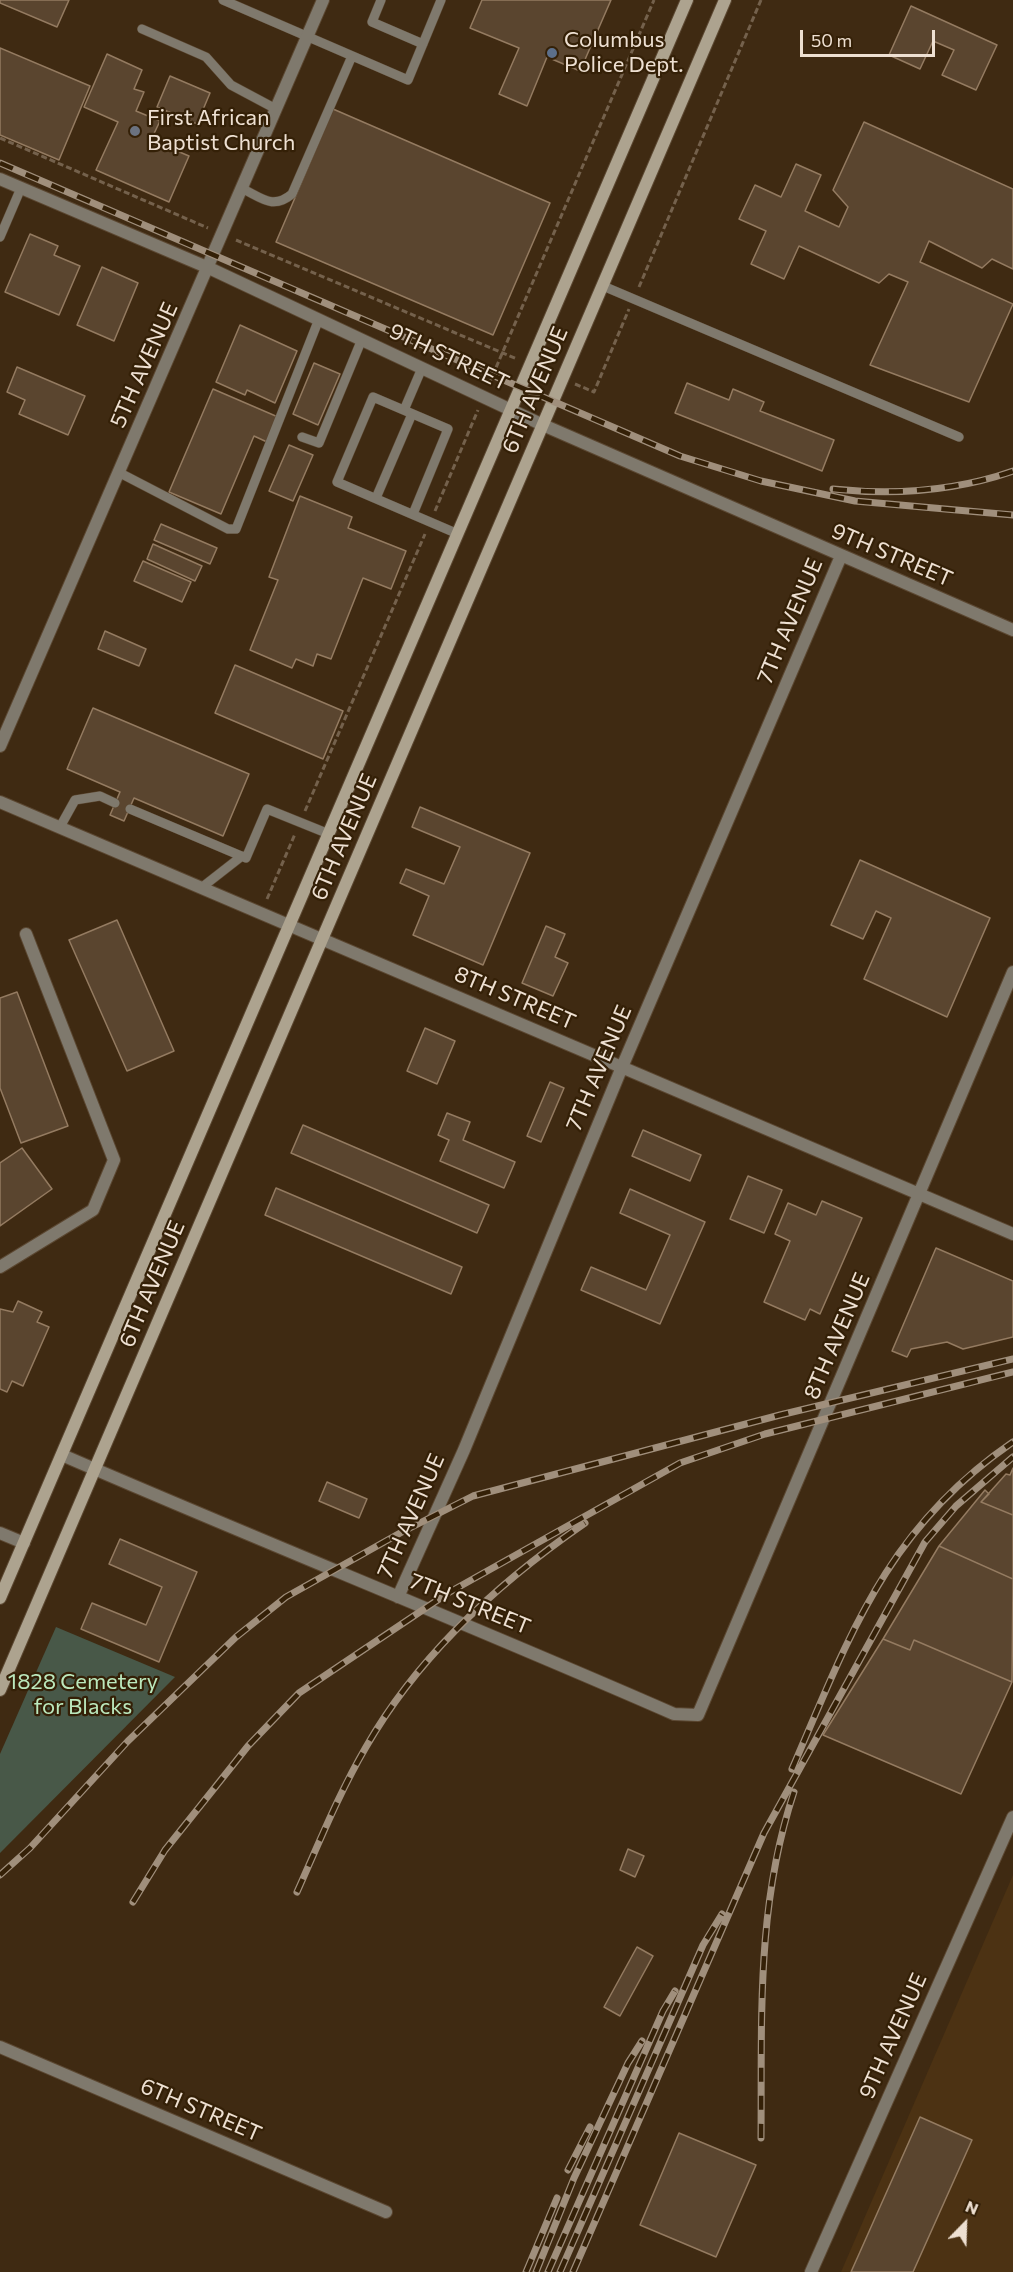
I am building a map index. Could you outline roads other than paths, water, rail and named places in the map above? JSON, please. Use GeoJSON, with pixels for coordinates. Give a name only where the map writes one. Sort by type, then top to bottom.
{"type":"FeatureCollection","features":[{"type":"Feature","properties":{"kind":"main road","name":"6TH AVENUE"},"geometry":{"type":"LineString","coordinates":[[0,1598],[687,0]]}},
{"type":"Feature","properties":{"kind":"main road","name":"6TH AVENUE"},"geometry":{"type":"LineString","coordinates":[[0,1690],[725,0]]}},
{"type":"Feature","properties":{"kind":"street","name":"5TH AVENUE"},"geometry":{"type":"LineString","coordinates":[[0,746],[209,268],[323,0]]}},
{"type":"Feature","properties":{"kind":"street","name":"9TH STREET"},"geometry":{"type":"LineString","coordinates":[[0,179],[209,268],[543,425],[1013,630]]}},
{"type":"Feature","properties":{"kind":"street","name":"7TH AVENUE"},"geometry":{"type":"LineString","coordinates":[[398,1597],[464,1450],[622,1067],[841,556]]}},
{"type":"Feature","properties":{"kind":"street","name":"8TH STREET"},"geometry":{"type":"LineString","coordinates":[[0,802],[1013,1234]]}},
{"type":"Feature","properties":{"kind":"street"},"geometry":{"type":"LineString","coordinates":[[0,1267],[93,1210],[114,1160],[26,934]]}},
{"type":"Feature","properties":{"kind":"street","name":"8TH AVENUE"},"geometry":{"type":"LineString","coordinates":[[698,1714],[1013,972]]}},
{"type":"Feature","properties":{"kind":"street","name":"7TH STREET"},"geometry":{"type":"LineString","coordinates":[[62,1455],[674,1714],[698,1714]]}},
{"type":"Feature","properties":{"kind":"street"},"geometry":{"type":"LineString","coordinates":[[0,1533],[24,1543]]}},
{"type":"Feature","properties":{"kind":"street","name":"9TH AVENUE"},"geometry":{"type":"LineString","coordinates":[[811,2272],[1013,1817]]}},
{"type":"Feature","properties":{"kind":"street","name":"6TH STREET"},"geometry":{"type":"LineString","coordinates":[[0,2047],[386,2212]]}},
{"type":"Feature","properties":{"kind":"lane"},"geometry":{"type":"LineString","coordinates":[[223,0],[408,80],[441,0]]}},
{"type":"Feature","properties":{"kind":"lane"},"geometry":{"type":"LineString","coordinates":[[381,0],[372,22],[423,44]]}},
{"type":"Feature","properties":{"kind":"lane"},"geometry":{"type":"LineString","coordinates":[[141,29],[206,57],[231,85],[276,109]]}},
{"type":"Feature","properties":{"kind":"lane"},"geometry":{"type":"LineString","coordinates":[[243,189],[274,203],[282,203],[292,195],[352,56]]}},
{"type":"Feature","properties":{"kind":"lane"},"geometry":{"type":"LineString","coordinates":[[0,237],[21,188]]}},
{"type":"Feature","properties":{"kind":"lane"},"geometry":{"type":"LineString","coordinates":[[603,286],[959,437]]}},
{"type":"Feature","properties":{"kind":"lane"},"geometry":{"type":"LineString","coordinates":[[120,473],[228,529],[236,529],[319,320]]}},
{"type":"Feature","properties":{"kind":"lane"},"geometry":{"type":"LineString","coordinates":[[302,437],[319,444],[362,339]]}},
{"type":"Feature","properties":{"kind":"lane"},"geometry":{"type":"LineString","coordinates":[[376,498],[422,368]]}},
{"type":"Feature","properties":{"kind":"lane"},"geometry":{"type":"LineString","coordinates":[[413,514],[448,429],[373,397],[337,482],[458,534]]}},
{"type":"Feature","properties":{"kind":"lane"},"geometry":{"type":"LineString","coordinates":[[60,827],[75,800],[100,796],[115,802]]}},
{"type":"Feature","properties":{"kind":"lane"},"geometry":{"type":"LineString","coordinates":[[130,809],[246,858],[267,809],[330,834]]}},
{"type":"Feature","properties":{"kind":"lane"},"geometry":{"type":"LineString","coordinates":[[201,888],[242,856]]}},
{"type":"Feature","properties":{"kind":"railway"},"geometry":{"type":"LineString","coordinates":[[0,163],[680,456],[761,481],[855,501],[1013,515]]}},
{"type":"Feature","properties":{"kind":"railway"},"geometry":{"type":"LineString","coordinates":[[833,489],[878,492],[924,490],[969,483],[1013,471]]}},
{"type":"Feature","properties":{"kind":"railway"},"geometry":{"type":"LineString","coordinates":[[0,1875],[30,1848],[128,1741],[236,1637],[286,1597],[402,1532],[473,1496],[780,1415],[1013,1359]]}},
{"type":"Feature","properties":{"kind":"railway"},"geometry":{"type":"LineString","coordinates":[[133,1902],[165,1850],[248,1746],[299,1693],[448,1593],[680,1463],[765,1434],[1013,1372]]}},
{"type":"Feature","properties":{"kind":"railway"},"geometry":{"type":"LineString","coordinates":[[792,1769],[854,1630],[877,1588],[903,1548],[933,1511],[969,1476],[1013,1442]]}},
{"type":"Feature","properties":{"kind":"railway"},"geometry":{"type":"LineString","coordinates":[[573,2272],[764,1833],[925,1542],[956,1506],[1013,1457]]}},
{"type":"Feature","properties":{"kind":"railway"},"geometry":{"type":"LineString","coordinates":[[297,1892],[356,1764],[410,1682],[435,1652],[492,1596],[522,1570],[585,1523]]}},
{"type":"Feature","properties":{"kind":"railway"},"geometry":{"type":"LineString","coordinates":[[761,2138],[762,2006],[767,1920],[773,1877],[794,1792]]}},
{"type":"Feature","properties":{"kind":"railway"},"geometry":{"type":"LineString","coordinates":[[560,2272],[703,1945],[722,1914]]}},
{"type":"Feature","properties":{"kind":"railway"},"geometry":{"type":"LineString","coordinates":[[548,2272],[663,2011],[675,1991]]}},
{"type":"Feature","properties":{"kind":"railway"},"geometry":{"type":"LineString","coordinates":[[536,2272],[574,2178],[628,2063],[642,2041]]}},
{"type":"Feature","properties":{"kind":"railway"},"geometry":{"type":"LineString","coordinates":[[568,2170],[590,2127]]}},
{"type":"Feature","properties":{"kind":"railway"},"geometry":{"type":"LineString","coordinates":[[526,2272],[557,2198]]}},
{"type":"Feature","properties":{"kind":"place","name":"Columbus Police Dept."},"geometry":{"type":"Point","coordinates":[552,53]}},
{"type":"Feature","properties":{"kind":"place","name":"First African Baptist Church"},"geometry":{"type":"Point","coordinates":[135,131]}},
{"type":"Feature","properties":{"kind":"park label","name":"1828 Cemetery for Blacks"},"geometry":{"type":"Point","coordinates":[83,1694]}}]}
